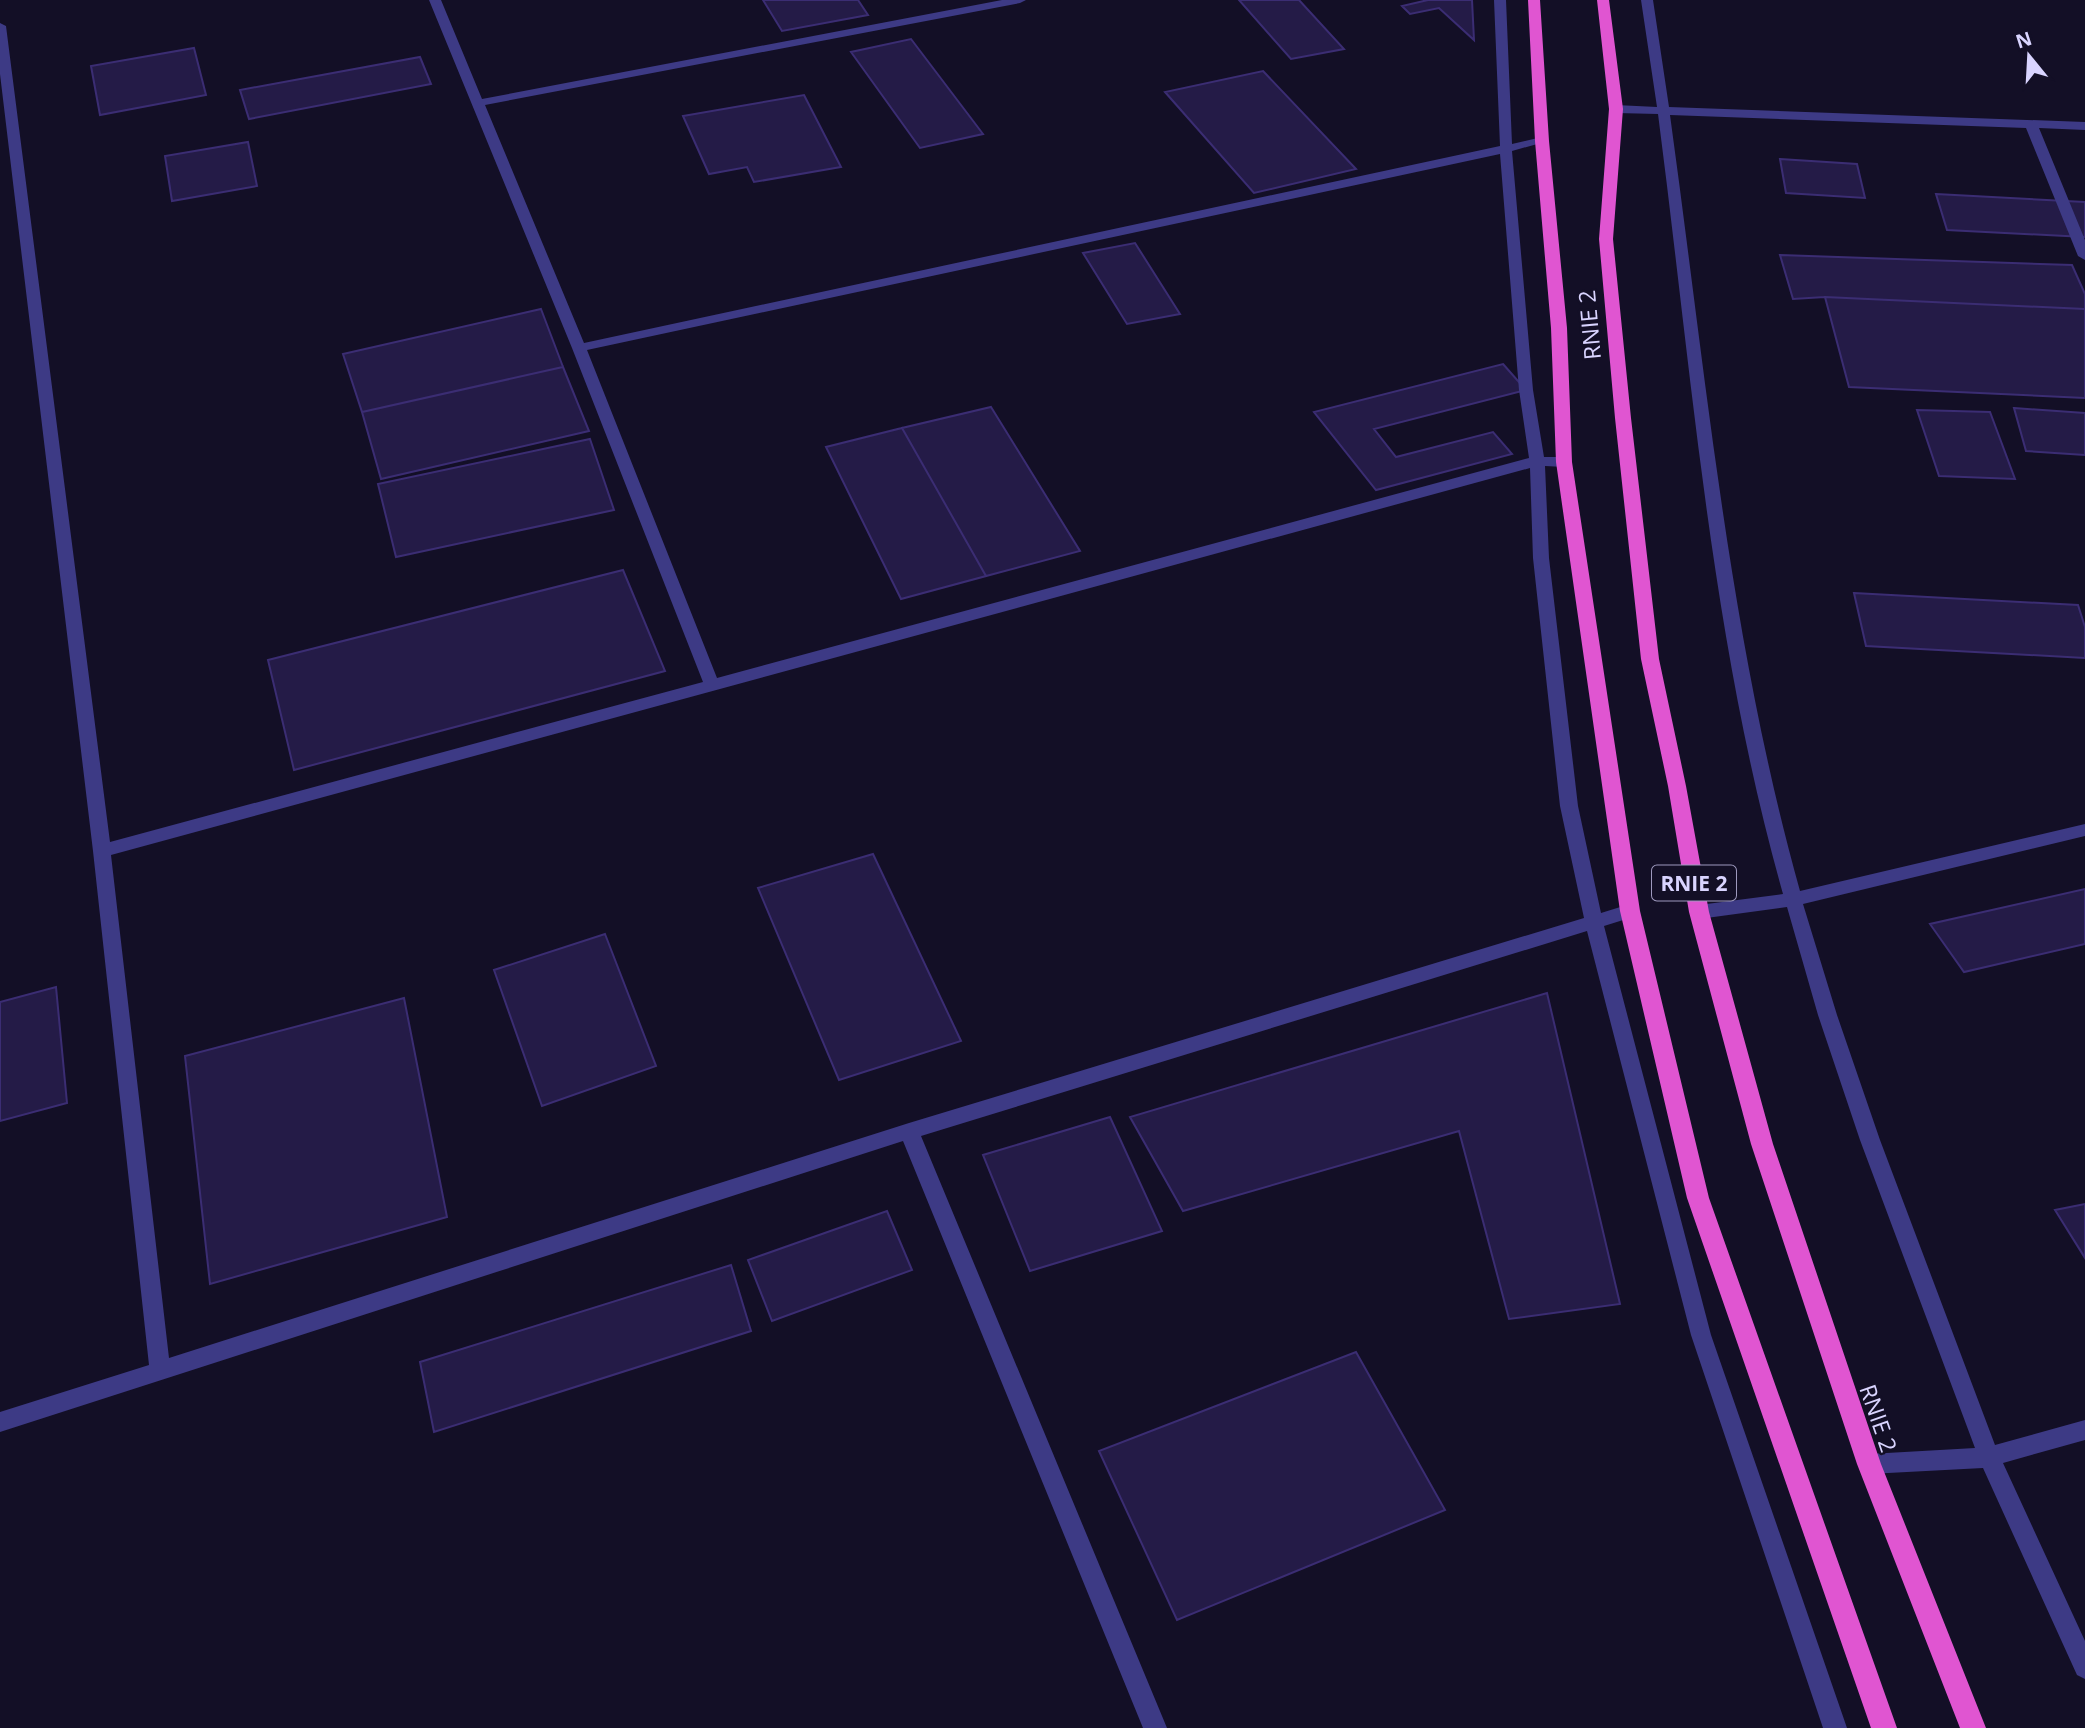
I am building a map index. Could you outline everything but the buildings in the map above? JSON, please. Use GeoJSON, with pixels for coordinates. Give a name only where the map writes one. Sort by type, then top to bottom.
{"type":"FeatureCollection","features":[{"type":"Feature","properties":{"kind":"highway","name":"RNIE 2"},"geometry":{"type":"LineString","coordinates":[[1534,0],[1542,141],[1559,328],[1564,463],[1630,911],[1698,1198],[1884,1728]]}},
{"type":"Feature","properties":{"kind":"highway","name":"RNIE 2"},"geometry":{"type":"LineString","coordinates":[[1603,0],[1616,109],[1606,240],[1623,418],[1650,659],[1677,786],[1699,912],[1762,1144],[1869,1464],[1973,1728]]}},
{"type":"Feature","properties":{"kind":"street"},"geometry":{"type":"LineString","coordinates":[[435,0],[579,348],[712,685]]}},
{"type":"Feature","properties":{"kind":"street"},"geometry":{"type":"LineString","coordinates":[[478,103],[1020,0]]}},
{"type":"Feature","properties":{"kind":"street"},"geometry":{"type":"LineString","coordinates":[[1500,0],[1506,148],[1526,390],[1536,461],[1541,558],[1569,806],[1594,923],[1701,1335],[1835,1728]]}},
{"type":"Feature","properties":{"kind":"street"},"geometry":{"type":"LineString","coordinates":[[1647,0],[1666,112],[1706,443],[1735,645],[1791,900],[1826,1017],[1868,1137],[1989,1457],[2085,1667]]}},
{"type":"Feature","properties":{"kind":"street"},"geometry":{"type":"LineString","coordinates":[[0,26],[102,851],[160,1369]]}},
{"type":"Feature","properties":{"kind":"street"},"geometry":{"type":"LineString","coordinates":[[1616,109],[2085,126]]}},
{"type":"Feature","properties":{"kind":"street"},"geometry":{"type":"LineString","coordinates":[[2031,124],[2085,256]]}},
{"type":"Feature","properties":{"kind":"street"},"geometry":{"type":"LineString","coordinates":[[579,348],[1542,141]]}},
{"type":"Feature","properties":{"kind":"street"},"geometry":{"type":"LineString","coordinates":[[102,851],[1536,461],[1564,463]]}},
{"type":"Feature","properties":{"kind":"street"},"geometry":{"type":"LineString","coordinates":[[1699,912],[1791,900],[2085,830]]}},
{"type":"Feature","properties":{"kind":"street"},"geometry":{"type":"LineString","coordinates":[[0,1422],[909,1131],[1630,911]]}},
{"type":"Feature","properties":{"kind":"street"},"geometry":{"type":"LineString","coordinates":[[909,1131],[1155,1728]]}},
{"type":"Feature","properties":{"kind":"street"},"geometry":{"type":"LineString","coordinates":[[1869,1464],[1989,1457],[2085,1430]]}}]}
